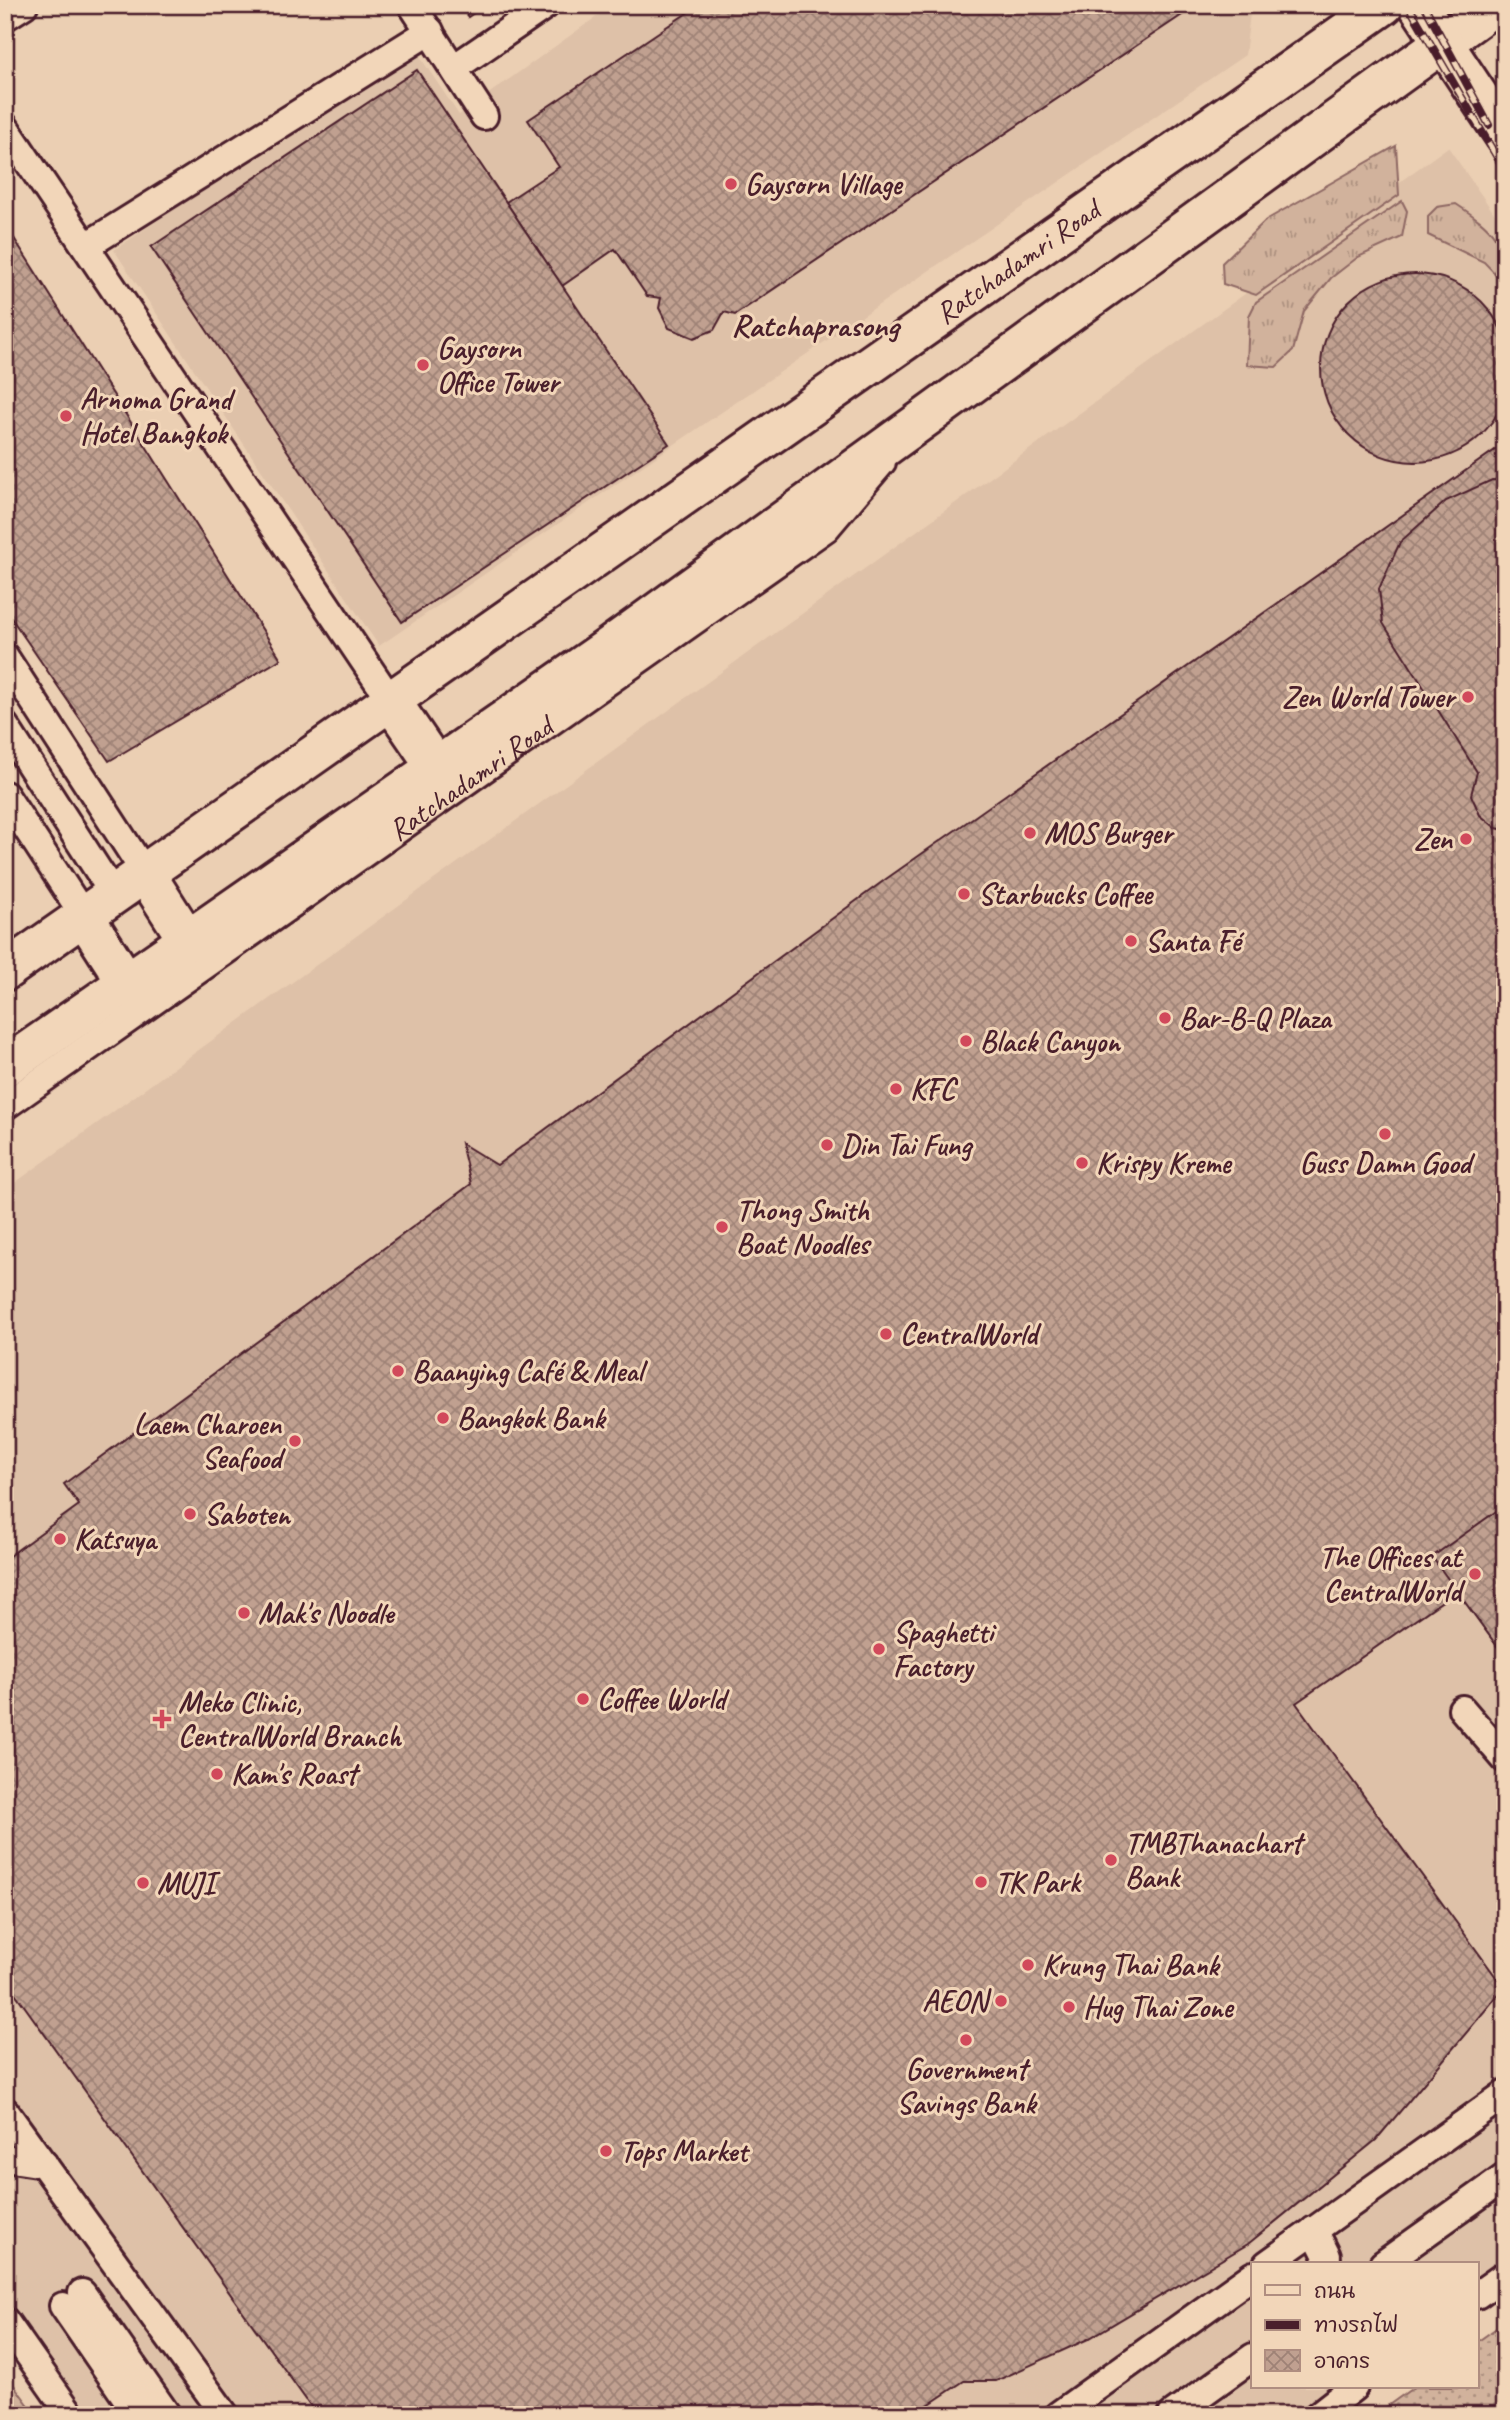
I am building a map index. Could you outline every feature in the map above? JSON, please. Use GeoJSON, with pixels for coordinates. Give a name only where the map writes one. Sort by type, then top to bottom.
{"type":"FeatureCollection","features":[{"type":"Feature","properties":{"kind":"main road","name":"Ratchadamri Road"},"geometry":{"type":"LineString","coordinates":[[5,971],[95,899],[387,694],[513,616],[1384,5]]}},
{"type":"Feature","properties":{"kind":"main road"},"geometry":{"type":"LineString","coordinates":[[1418,5],[1505,136]]}},
{"type":"Feature","properties":{"kind":"main road","name":"Ratchadamri Road"},"geometry":{"type":"LineString","coordinates":[[5,1067],[609,647],[1495,5]]}},
{"type":"Feature","properties":{"kind":"main road"},"geometry":{"type":"LineString","coordinates":[[387,694],[436,767]]}},
{"type":"Feature","properties":{"kind":"main road"},"geometry":{"type":"LineString","coordinates":[[141,867],[187,940]]}},
{"type":"Feature","properties":{"kind":"main road"},"geometry":{"type":"LineString","coordinates":[[95,899],[127,983]]}},
{"type":"Feature","properties":{"kind":"lane"},"geometry":{"type":"LineString","coordinates":[[5,18],[24,5]]}},
{"type":"Feature","properties":{"kind":"lane"},"geometry":{"type":"LineString","coordinates":[[412,5],[484,116]]}},
{"type":"Feature","properties":{"kind":"lane"},"geometry":{"type":"LineString","coordinates":[[454,68],[546,5]]}},
{"type":"Feature","properties":{"kind":"lane"},"geometry":{"type":"LineString","coordinates":[[86,246],[430,32]]}},
{"type":"Feature","properties":{"kind":"lane"},"geometry":{"type":"LineString","coordinates":[[5,127],[387,694]]}},
{"type":"Feature","properties":{"kind":"lane","name":"Ratchadamri Road"},"geometry":{"type":"LineString","coordinates":[[5,1106],[826,528],[913,426]]}},
{"type":"Feature","properties":{"kind":"lane"},"geometry":{"type":"LineString","coordinates":[[5,657],[141,867]]}},
{"type":"Feature","properties":{"kind":"lane"},"geometry":{"type":"LineString","coordinates":[[5,726],[95,899]]}},
{"type":"Feature","properties":{"kind":"lane"},"geometry":{"type":"LineString","coordinates":[[5,795],[95,899]]}},
{"type":"Feature","properties":{"kind":"lane","name":"Ratchadamri Road"},"geometry":{"type":"LineString","coordinates":[[5,953],[95,899]]}},
{"type":"Feature","properties":{"kind":"lane"},"geometry":{"type":"LineString","coordinates":[[1462,1709],[1505,1759]]}},
{"type":"Feature","properties":{"kind":"lane"},"geometry":{"type":"LineString","coordinates":[[1270,2262],[1505,2094]]}},
{"type":"Feature","properties":{"kind":"lane"},"geometry":{"type":"LineString","coordinates":[[6,2113],[225,2415]]}},
{"type":"Feature","properties":{"kind":"lane"},"geometry":{"type":"LineString","coordinates":[[5,2158],[44,2164]]}},
{"type":"Feature","properties":{"kind":"lane"},"geometry":{"type":"LineString","coordinates":[[1385,2262],[1505,2177]]}},
{"type":"Feature","properties":{"kind":"lane"},"geometry":{"type":"LineString","coordinates":[[1314,2230],[1327,2256],[1326,2262]]}},
{"type":"Feature","properties":{"kind":"lane"},"geometry":{"type":"LineString","coordinates":[[1478,2294],[1505,2275]]}},
{"type":"Feature","properties":{"kind":"lane"},"geometry":{"type":"LineString","coordinates":[[1058,2415],[1251,2276]]}},
{"type":"Feature","properties":{"kind":"lane"},"geometry":{"type":"LineString","coordinates":[[138,2415],[72,2300],[167,2415]]}},
{"type":"Feature","properties":{"kind":"lane"},"geometry":{"type":"LineString","coordinates":[[5,2321],[71,2415]]}},
{"type":"Feature","properties":{"kind":"lane"},"geometry":{"type":"LineString","coordinates":[[1172,2415],[1251,2358]]}},
{"type":"Feature","properties":{"kind":"lane"},"geometry":{"type":"LineString","coordinates":[[1318,2415],[1353,2388]]}},
{"type":"Feature","properties":{"kind":"shaded area"},"geometry":{"type":"Polygon","coordinates":[[[613,5],[1251,5],[1245,55],[379,646],[114,250],[414,48],[459,115],[613,5]]]}},
{"type":"Feature","properties":{"kind":"shaded area","name":"CentralWorld"},"geometry":{"type":"Polygon","coordinates":[[[1448,147],[1505,229],[1505,2288],[1478,2308],[1478,2262],[1251,2262],[1251,2388],[1370,2388],[1333,2415],[55,2415],[5,2346],[5,1190],[1448,147]]]}},
{"type":"Feature","properties":{"kind":"green space"},"geometry":{"type":"Polygon","coordinates":[[[1396,146],[1399,195],[1256,295],[1223,284],[1222,263],[1266,220],[1396,146]]]}},
{"type":"Feature","properties":{"kind":"green space"},"geometry":{"type":"Polygon","coordinates":[[[1402,201],[1407,211],[1402,237],[1358,257],[1331,278],[1304,311],[1293,351],[1276,367],[1247,365],[1249,316],[1256,302],[1402,201]]]}},
{"type":"Feature","properties":{"kind":"green space"},"geometry":{"type":"Polygon","coordinates":[[[1456,204],[1480,221],[1495,237],[1503,256],[1505,284],[1484,262],[1428,235],[1428,216],[1437,207],[1456,204]]]}},
{"type":"Feature","properties":{"kind":"green space"},"geometry":{"type":"Polygon","coordinates":[[[1505,2322],[1505,2415],[1375,2415],[1413,2388],[1478,2388],[1478,2341],[1505,2322]]]}},
{"type":"Feature","properties":{"kind":"green space"},"geometry":{"type":"Polygon","coordinates":[[[5,2373],[36,2415],[5,2415],[5,2373]]]}},
{"type":"Feature","properties":{"kind":"building"},"geometry":{"type":"Polygon","coordinates":[[[460,5],[485,5],[468,17],[460,5]]]}},
{"type":"Feature","properties":{"kind":"building","name":"Gaysorn Village"},"geometry":{"type":"Polygon","coordinates":[[[699,5],[1197,5],[735,315],[724,312],[714,330],[694,338],[669,328],[659,308],[661,298],[647,296],[615,249],[562,286],[506,202],[559,167],[528,120],[699,5]]]}},
{"type":"Feature","properties":{"kind":"building","name":"Gaysorn Office Tower"},"geometry":{"type":"Polygon","coordinates":[[[417,70],[669,444],[402,622],[151,247],[417,70]]]}},
{"type":"Feature","properties":{"kind":"building","name":"Arnoma Grand Hotel Bangkok"},"geometry":{"type":"Polygon","coordinates":[[[5,224],[281,659],[109,761],[5,609],[5,224]]]}},
{"type":"Feature","properties":{"kind":"building"},"geometry":{"type":"Polygon","coordinates":[[[1415,274],[1433,275],[1451,281],[1482,301],[1502,332],[1508,350],[1508,386],[1502,404],[1482,435],[1451,455],[1433,461],[1415,462],[1397,461],[1379,455],[1348,435],[1328,404],[1322,386],[1321,368],[1322,350],[1328,332],[1348,301],[1379,281],[1397,275],[1415,274]]]}},
{"type":"Feature","properties":{"kind":"building","name":"CentralWorld"},"geometry":{"type":"Polygon","coordinates":[[[1505,443],[1505,1657],[1457,1591],[1296,1703],[1504,1988],[1376,2140],[1248,2244],[1088,2339],[996,2381],[964,2381],[913,2415],[317,2415],[5,1979],[5,1559],[79,1505],[64,1484],[471,1184],[461,1143],[497,1165],[886,879],[1505,443]]]}},
{"type":"Feature","properties":{"kind":"building","name":"Zen World Tower"},"geometry":{"type":"Polygon","coordinates":[[[1492,480],[1505,481],[1505,830],[1496,828],[1480,815],[1471,795],[1477,772],[1383,623],[1379,589],[1400,542],[1446,501],[1492,480]]]}},
{"type":"Feature","properties":{"kind":"building","name":"The Offices at CentralWorld"},"geometry":{"type":"Polygon","coordinates":[[[1505,1505],[1505,1657],[1432,1557],[1505,1505]]]}},
{"type":"Feature","properties":{"kind":"railway"},"geometry":{"type":"LineString","coordinates":[[1408,5],[1505,171]]}},
{"type":"Feature","properties":{"kind":"railway"},"geometry":{"type":"LineString","coordinates":[[1424,5],[1489,125]]}},
{"type":"Feature","properties":{"kind":"place","name":"Gaysorn Village"},"geometry":{"type":"Point","coordinates":[731,184]}},
{"type":"Feature","properties":{"kind":"place","name":"Gaysorn Office Tower"},"geometry":{"type":"Point","coordinates":[423,365]}},
{"type":"Feature","properties":{"kind":"place","name":"Arnoma Grand Hotel Bangkok"},"geometry":{"type":"Point","coordinates":[66,416]}},
{"type":"Feature","properties":{"kind":"place","name":"Zen World Tower"},"geometry":{"type":"Point","coordinates":[1468,697]}},
{"type":"Feature","properties":{"kind":"place","name":"MOS Burger"},"geometry":{"type":"Point","coordinates":[1030,833]}},
{"type":"Feature","properties":{"kind":"place","name":"Zen"},"geometry":{"type":"Point","coordinates":[1466,839]}},
{"type":"Feature","properties":{"kind":"place","name":"Starbucks Coffee"},"geometry":{"type":"Point","coordinates":[964,894]}},
{"type":"Feature","properties":{"kind":"place","name":"Santa Fé"},"geometry":{"type":"Point","coordinates":[1131,941]}},
{"type":"Feature","properties":{"kind":"place","name":"Bar-B-Q Plaza"},"geometry":{"type":"Point","coordinates":[1165,1018]}},
{"type":"Feature","properties":{"kind":"place","name":"Black Canyon"},"geometry":{"type":"Point","coordinates":[966,1041]}},
{"type":"Feature","properties":{"kind":"place","name":"KFC"},"geometry":{"type":"Point","coordinates":[896,1089]}},
{"type":"Feature","properties":{"kind":"place","name":"Guss Damn Good"},"geometry":{"type":"Point","coordinates":[1385,1134]}},
{"type":"Feature","properties":{"kind":"place","name":"Din Tai Fung"},"geometry":{"type":"Point","coordinates":[827,1145]}},
{"type":"Feature","properties":{"kind":"place","name":"Krispy Kreme"},"geometry":{"type":"Point","coordinates":[1082,1163]}},
{"type":"Feature","properties":{"kind":"place","name":"Thong Smith Boat Noodles"},"geometry":{"type":"Point","coordinates":[722,1227]}},
{"type":"Feature","properties":{"kind":"place","name":"CentralWorld"},"geometry":{"type":"Point","coordinates":[886,1334]}},
{"type":"Feature","properties":{"kind":"place","name":"Baanying Café & Meal"},"geometry":{"type":"Point","coordinates":[398,1371]}},
{"type":"Feature","properties":{"kind":"place","name":"Bangkok Bank"},"geometry":{"type":"Point","coordinates":[443,1418]}},
{"type":"Feature","properties":{"kind":"place","name":"Laem Charoen Seafood"},"geometry":{"type":"Point","coordinates":[295,1441]}},
{"type":"Feature","properties":{"kind":"place","name":"Saboten"},"geometry":{"type":"Point","coordinates":[190,1514]}},
{"type":"Feature","properties":{"kind":"place","name":"Katsuya"},"geometry":{"type":"Point","coordinates":[60,1539]}},
{"type":"Feature","properties":{"kind":"place","name":"The Offices at CentralWorld"},"geometry":{"type":"Point","coordinates":[1475,1574]}},
{"type":"Feature","properties":{"kind":"place","name":"Mak's Noodle"},"geometry":{"type":"Point","coordinates":[244,1613]}},
{"type":"Feature","properties":{"kind":"place","name":"Spaghetti Factory"},"geometry":{"type":"Point","coordinates":[879,1649]}},
{"type":"Feature","properties":{"kind":"place","name":"Coffee World"},"geometry":{"type":"Point","coordinates":[583,1699]}},
{"type":"Feature","properties":{"kind":"place","name":"Meko Clinic, CentralWorld Branch"},"geometry":{"type":"Point","coordinates":[162,1719]}},
{"type":"Feature","properties":{"kind":"place","name":"Kam's Roast"},"geometry":{"type":"Point","coordinates":[217,1774]}},
{"type":"Feature","properties":{"kind":"place","name":"TMBThanachart Bank"},"geometry":{"type":"Point","coordinates":[1111,1860]}},
{"type":"Feature","properties":{"kind":"place","name":"TK Park"},"geometry":{"type":"Point","coordinates":[981,1882]}},
{"type":"Feature","properties":{"kind":"place","name":"MUJI"},"geometry":{"type":"Point","coordinates":[143,1883]}},
{"type":"Feature","properties":{"kind":"place","name":"Krung Thai Bank"},"geometry":{"type":"Point","coordinates":[1028,1965]}},
{"type":"Feature","properties":{"kind":"place","name":"AEON"},"geometry":{"type":"Point","coordinates":[1001,2001]}},
{"type":"Feature","properties":{"kind":"place","name":"Hug Thai Zone"},"geometry":{"type":"Point","coordinates":[1069,2007]}},
{"type":"Feature","properties":{"kind":"place","name":"Government Savings Bank"},"geometry":{"type":"Point","coordinates":[966,2040]}},
{"type":"Feature","properties":{"kind":"place","name":"Tops Market"},"geometry":{"type":"Point","coordinates":[606,2151]}},
{"type":"Feature","properties":{"kind":"district","name":"Ratchaprasong"},"geometry":{"type":"Point","coordinates":[815,325]}}]}
